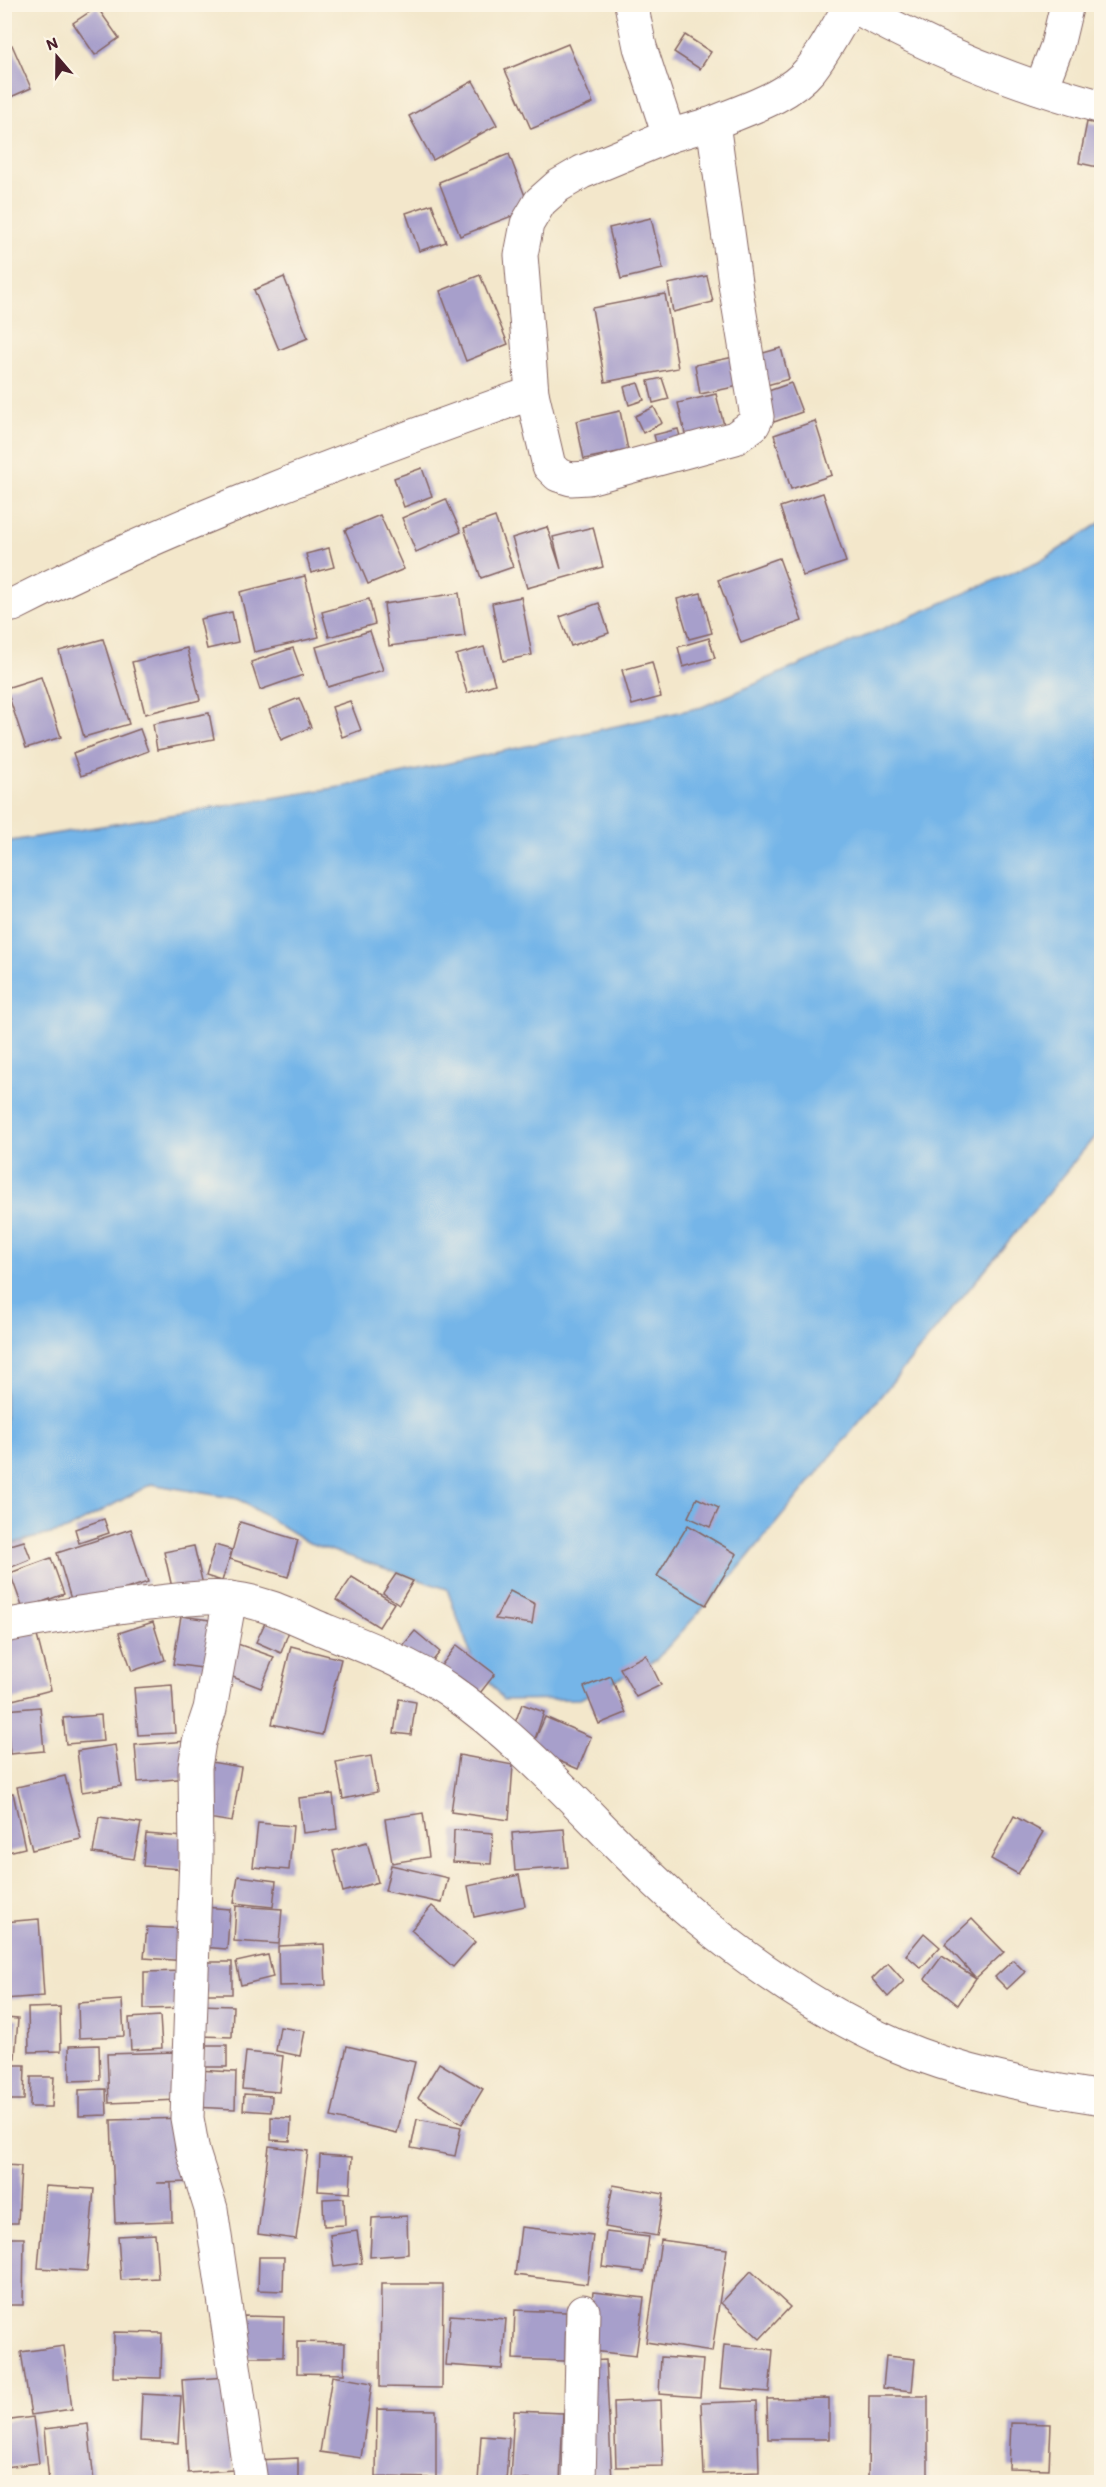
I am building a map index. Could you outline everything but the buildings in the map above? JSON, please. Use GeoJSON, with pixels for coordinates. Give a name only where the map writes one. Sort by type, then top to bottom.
{"type":"FeatureCollection","features":[{"type":"Feature","properties":{"kind":"street"},"geometry":{"type":"LineString","coordinates":[[631,4],[640,47],[669,136]]}},
{"type":"Feature","properties":{"kind":"street"},"geometry":{"type":"LineString","coordinates":[[1041,88],[1058,46],[1067,4]]}},
{"type":"Feature","properties":{"kind":"street"},"geometry":{"type":"LineString","coordinates":[[713,123],[756,417],[753,425],[735,438],[588,478],[571,479],[558,476],[549,466],[532,393],[521,255],[527,224],[540,202],[558,186],[582,172],[669,136],[713,123],[776,96],[795,84],[811,69],[850,5],[903,34],[992,73],[1101,107]]}},
{"type":"Feature","properties":{"kind":"street"},"geometry":{"type":"LineString","coordinates":[[13,605],[73,574],[212,515],[414,435],[532,393]]}},
{"type":"Feature","properties":{"kind":"street"},"geometry":{"type":"LineString","coordinates":[[230,1598],[210,1709],[199,1742],[195,1767],[196,1855],[187,2118],[193,2152],[211,2209],[251,2482]]}},
{"type":"Feature","properties":{"kind":"street"},"geometry":{"type":"LineString","coordinates":[[4,1626],[93,1610],[160,1602],[230,1598],[263,1605],[365,1646],[446,1689],[532,1757],[657,1883],[694,1916],[763,1968],[846,2020],[896,2045],[963,2069],[1030,2085],[1101,2098]]}},
{"type":"Feature","properties":{"kind":"street"},"geometry":{"type":"LineString","coordinates":[[579,2482],[583,2311]]}},
{"type":"Feature","properties":{"kind":"water"},"geometry":{"type":"Polygon","coordinates":[[[1101,522],[1101,1129],[734,1574],[656,1660],[580,1699],[503,1700],[472,1658],[447,1589],[309,1543],[238,1499],[151,1484],[67,1530],[5,1545],[5,842],[346,786],[702,707],[1046,558],[1101,522]]]}}]}
